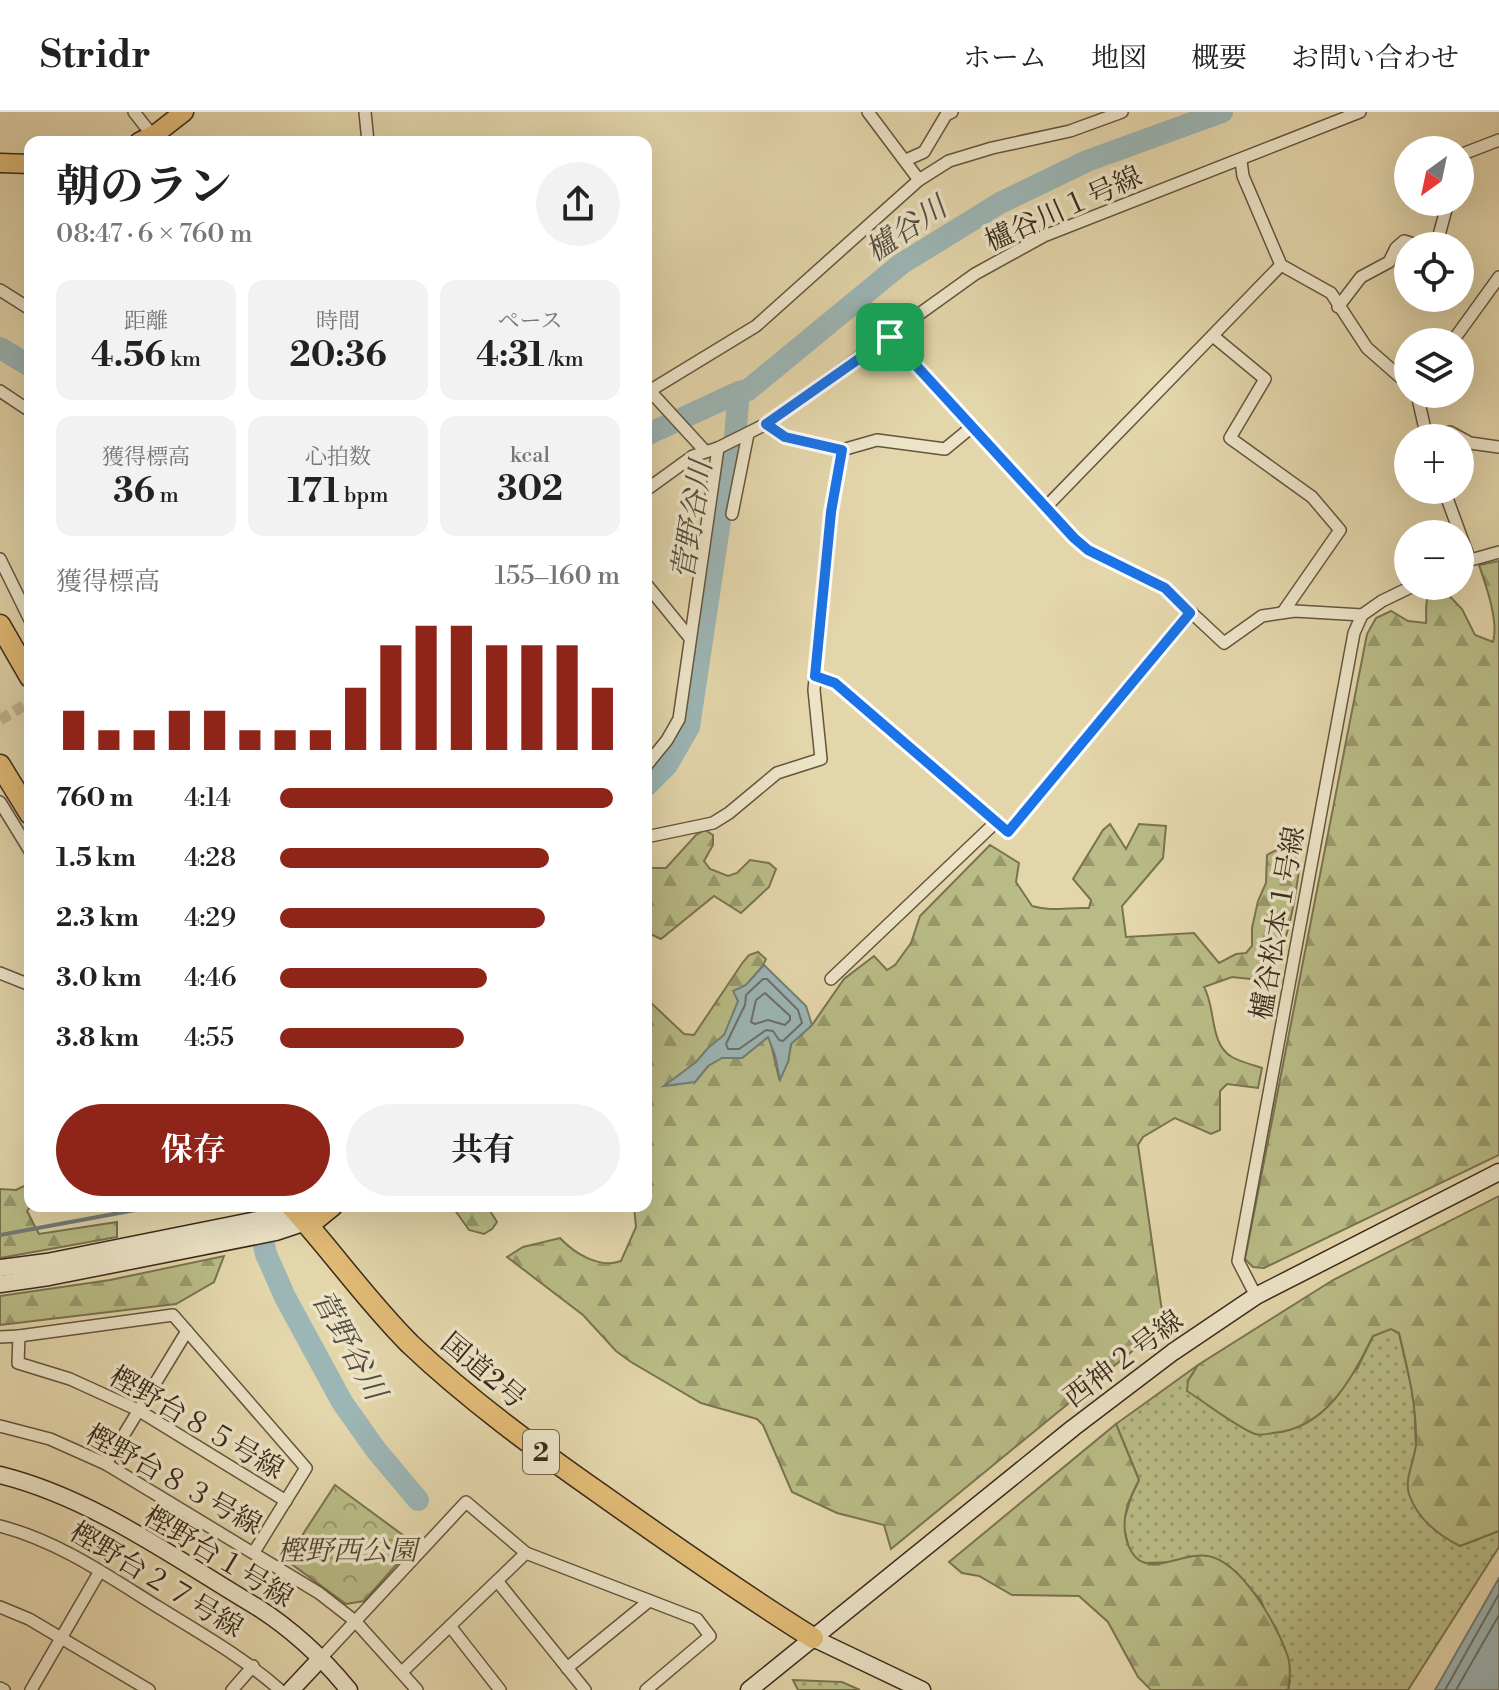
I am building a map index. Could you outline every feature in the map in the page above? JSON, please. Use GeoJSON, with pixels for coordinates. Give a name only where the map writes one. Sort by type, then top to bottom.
{"type":"FeatureCollection","features":[{"type":"Feature","properties":{"kind":"highway"},"geometry":{"type":"LineString","coordinates":[[0,625],[24,667]]}},
{"type":"Feature","properties":{"kind":"highway"},"geometry":{"type":"LineString","coordinates":[[0,765],[24,804]]}},
{"type":"Feature","properties":{"kind":"highway","name":"国道2号"},"geometry":{"type":"LineString","coordinates":[[297,1212],[354,1283],[400,1333],[464,1391],[520,1436],[733,1588],[813,1638]]}},
{"type":"Feature","properties":{"kind":"highway"},"geometry":{"type":"LineString","coordinates":[[306,1222],[325,1212]]}},
{"type":"Feature","properties":{"kind":"main road"},"geometry":{"type":"LineString","coordinates":[[156,136],[184,112]]}},
{"type":"Feature","properties":{"kind":"main road"},"geometry":{"type":"LineString","coordinates":[[0,163],[24,164]]}},
{"type":"Feature","properties":{"kind":"street"},"geometry":{"type":"LineString","coordinates":[[134,112],[152,136]]}},
{"type":"Feature","properties":{"kind":"street"},"geometry":{"type":"LineString","coordinates":[[365,112],[367,136]]}},
{"type":"Feature","properties":{"kind":"street"},"geometry":{"type":"LineString","coordinates":[[868,112],[919,180]]}},
{"type":"Feature","properties":{"kind":"street"},"geometry":{"type":"LineString","coordinates":[[906,160],[924,152],[946,115],[952,112]]}},
{"type":"Feature","properties":{"kind":"street"},"geometry":{"type":"LineString","coordinates":[[652,390],[756,326],[919,180],[949,161],[1070,131],[1122,112]]}},
{"type":"Feature","properties":{"kind":"street","name":"櫨谷川１号線"},"geometry":{"type":"LineString","coordinates":[[652,486],[693,456],[718,448],[766,424],[975,274],[1044,236],[1360,112]]}},
{"type":"Feature","properties":{"kind":"street"},"geometry":{"type":"LineString","coordinates":[[1474,150],[1499,140]]}},
{"type":"Feature","properties":{"kind":"street"},"geometry":{"type":"LineString","coordinates":[[1241,161],[1243,176],[1281,265],[1331,293],[1367,348],[1394,372]]}},
{"type":"Feature","properties":{"kind":"street"},"geometry":{"type":"LineString","coordinates":[[1338,307],[1361,277],[1389,262],[1394,252]]}},
{"type":"Feature","properties":{"kind":"street"},"geometry":{"type":"LineString","coordinates":[[1046,507],[1281,265]]}},
{"type":"Feature","properties":{"kind":"street"},"geometry":{"type":"LineString","coordinates":[[1462,328],[1499,277]]}},
{"type":"Feature","properties":{"kind":"street"},"geometry":{"type":"LineString","coordinates":[[0,290],[24,305]]}},
{"type":"Feature","properties":{"kind":"street"},"geometry":{"type":"LineString","coordinates":[[1213,336],[1265,379],[1230,438],[1312,497],[1340,530],[1283,612]]}},
{"type":"Feature","properties":{"kind":"street"},"geometry":{"type":"LineString","coordinates":[[890,337],[1074,538],[1088,550],[1165,588],[1224,643],[1262,616],[1283,612],[1362,615],[1394,595]]}},
{"type":"Feature","properties":{"kind":"street"},"geometry":{"type":"LineString","coordinates":[[0,391],[24,407]]}},
{"type":"Feature","properties":{"kind":"street"},"geometry":{"type":"LineString","coordinates":[[652,396],[705,451]]}},
{"type":"Feature","properties":{"kind":"street"},"geometry":{"type":"LineString","coordinates":[[766,424],[785,437],[842,450],[877,440],[945,449],[973,426]]}},
{"type":"Feature","properties":{"kind":"street"},"geometry":{"type":"LineString","coordinates":[[732,514],[748,434]]}},
{"type":"Feature","properties":{"kind":"street"},"geometry":{"type":"LineString","coordinates":[[1474,444],[1499,447]]}},
{"type":"Feature","properties":{"kind":"street"},"geometry":{"type":"LineString","coordinates":[[652,759],[679,719],[718,448]]}},
{"type":"Feature","properties":{"kind":"street"},"geometry":{"type":"LineString","coordinates":[[652,836],[713,823],[777,773],[821,759],[814,690],[831,512],[842,450]]}},
{"type":"Feature","properties":{"kind":"street"},"geometry":{"type":"LineString","coordinates":[[1474,559],[1499,552]]}},
{"type":"Feature","properties":{"kind":"street"},"geometry":{"type":"LineString","coordinates":[[0,559],[24,608]]}},
{"type":"Feature","properties":{"kind":"street"},"geometry":{"type":"LineString","coordinates":[[652,591],[690,638]]}},
{"type":"Feature","properties":{"kind":"street"},"geometry":{"type":"LineString","coordinates":[[815,676],[835,683],[1008,832],[1190,613]]}},
{"type":"Feature","properties":{"kind":"street","name":"櫨谷松本１号線"},"geometry":{"type":"LineString","coordinates":[[1256,1296],[1238,1261],[1354,633],[1362,615]]}},
{"type":"Feature","properties":{"kind":"street"},"geometry":{"type":"LineString","coordinates":[[0,802],[24,841]]}},
{"type":"Feature","properties":{"kind":"street"},"geometry":{"type":"LineString","coordinates":[[831,979],[996,822]]}},
{"type":"Feature","properties":{"kind":"street"},"geometry":{"type":"LineString","coordinates":[[0,973],[24,983]]}},
{"type":"Feature","properties":{"kind":"street","name":"西神２号線"},"geometry":{"type":"LineString","coordinates":[[749,1690],[1173,1352],[1256,1296],[1499,1172]]}},
{"type":"Feature","properties":{"kind":"street"},"geometry":{"type":"LineString","coordinates":[[0,1284],[49,1277],[244,1231],[306,1222]]}},
{"type":"Feature","properties":{"kind":"street"},"geometry":{"type":"LineString","coordinates":[[0,1268],[244,1231]]}},
{"type":"Feature","properties":{"kind":"street"},"geometry":{"type":"LineString","coordinates":[[0,1337],[173,1315],[306,1468],[254,1552]]}},
{"type":"Feature","properties":{"kind":"street"},"geometry":{"type":"LineString","coordinates":[[106,1464],[187,1331]]}},
{"type":"Feature","properties":{"kind":"street","name":"樫野台８５号線"},"geometry":{"type":"LineString","coordinates":[[19,1336],[18,1363],[70,1379],[138,1410],[286,1501]]}},
{"type":"Feature","properties":{"kind":"street","name":"樫野台８３号線"},"geometry":{"type":"LineString","coordinates":[[0,1426],[50,1439],[106,1464],[319,1593],[355,1621],[417,1690]]}},
{"type":"Feature","properties":{"kind":"street","name":"樫野台１号線"},"geometry":{"type":"LineString","coordinates":[[0,1475],[32,1483],[80,1505],[279,1621],[322,1657],[349,1690]]}},
{"type":"Feature","properties":{"kind":"street"},"geometry":{"type":"LineString","coordinates":[[291,1690],[466,1502],[526,1553],[697,1619],[710,1636],[646,1690]]}},
{"type":"Feature","properties":{"kind":"street","name":"樫野台２７号線"},"geometry":{"type":"LineString","coordinates":[[0,1526],[38,1537],[100,1571],[253,1666],[280,1690]]}},
{"type":"Feature","properties":{"kind":"street"},"geometry":{"type":"LineString","coordinates":[[402,1672],[526,1553]]}},
{"type":"Feature","properties":{"kind":"street"},"geometry":{"type":"LineString","coordinates":[[31,1690],[100,1571]]}},
{"type":"Feature","properties":{"kind":"street"},"geometry":{"type":"LineString","coordinates":[[498,1582],[585,1690]]}},
{"type":"Feature","properties":{"kind":"street"},"geometry":{"type":"LineString","coordinates":[[567,1668],[649,1601]]}},
{"type":"Feature","properties":{"kind":"street"},"geometry":{"type":"LineString","coordinates":[[0,1607],[29,1619],[149,1690]]}},
{"type":"Feature","properties":{"kind":"street"},"geometry":{"type":"LineString","coordinates":[[450,1626],[500,1690]]}},
{"type":"Feature","properties":{"kind":"street"},"geometry":{"type":"LineString","coordinates":[[813,1638],[922,1690]]}},
{"type":"Feature","properties":{"kind":"street"},"geometry":{"type":"LineString","coordinates":[[232,1690],[253,1666]]}},
{"type":"Feature","properties":{"kind":"green space"},"geometry":{"type":"Polygon","coordinates":[[[1499,561],[1499,1155],[1264,1268],[1253,1267],[1245,1259],[1367,634],[1376,618],[1391,611],[1408,621],[1426,623],[1427,600],[1453,600],[1462,609],[1475,635],[1493,642],[1493,614],[1479,565],[1499,561]]]}},
{"type":"Feature","properties":{"kind":"green space"},"geometry":{"type":"Polygon","coordinates":[[[1110,824],[1126,849],[1139,824],[1166,826],[1163,858],[1122,906],[1126,937],[1194,933],[1219,963],[1236,954],[1246,953],[1252,946],[1258,901],[1266,883],[1267,855],[1276,850],[1295,856],[1300,864],[1289,926],[1270,969],[1260,980],[1232,977],[1204,987],[1216,1034],[1225,1051],[1236,1059],[1262,1068],[1258,1088],[1227,1084],[1220,1091],[1220,1130],[1211,1134],[1175,1118],[1143,1137],[1138,1145],[1164,1325],[891,1549],[884,1525],[837,1513],[792,1492],[763,1425],[757,1419],[701,1403],[631,1362],[616,1351],[583,1315],[507,1257],[523,1247],[560,1238],[588,1258],[604,1263],[621,1261],[636,1227],[635,1212],[652,1212],[652,1004],[684,1034],[694,1035],[743,962],[749,955],[758,952],[766,959],[744,989],[723,1036],[700,1057],[695,1082],[708,1066],[722,1057],[742,1058],[769,1036],[779,1078],[788,1062],[791,1044],[812,1025],[844,979],[874,956],[887,970],[895,965],[911,943],[920,916],[990,845],[1019,863],[1016,882],[1032,906],[1089,908],[1091,900],[1073,879],[1103,830],[1110,824]]]}},
{"type":"Feature","properties":{"kind":"green space"},"geometry":{"type":"Polygon","coordinates":[[[705,830],[713,835],[713,845],[704,861],[710,869],[728,876],[737,873],[750,860],[769,863],[776,869],[769,887],[741,913],[714,896],[661,939],[652,935],[652,868],[666,868],[696,835],[705,830]]]}},
{"type":"Feature","properties":{"kind":"green space"},"geometry":{"type":"Polygon","coordinates":[[[24,1186],[24,1212],[28,1212],[39,1234],[117,1222],[117,1237],[0,1258],[0,1189],[16,1190],[24,1186]]]}},
{"type":"Feature","properties":{"kind":"green space"},"geometry":{"type":"Polygon","coordinates":[[[1499,1196],[1499,1531],[1460,1546],[1429,1525],[1417,1511],[1408,1488],[1416,1444],[1409,1374],[1399,1333],[1391,1329],[1373,1336],[1335,1399],[1308,1422],[1292,1429],[1255,1434],[1187,1391],[1188,1381],[1198,1365],[1333,1280],[1499,1196]]]}},
{"type":"Feature","properties":{"kind":"green space"},"geometry":{"type":"Polygon","coordinates":[[[456,1212],[491,1212],[497,1222],[484,1234],[469,1230],[456,1212]]]}},
{"type":"Feature","properties":{"kind":"green space"},"geometry":{"type":"Polygon","coordinates":[[[224,1256],[214,1282],[176,1304],[0,1325],[0,1296],[110,1280],[224,1256]]]}},
{"type":"Feature","properties":{"kind":"green space"},"geometry":{"type":"Polygon","coordinates":[[[1390,1328],[1399,1333],[1414,1399],[1416,1447],[1408,1483],[1460,1546],[1499,1531],[1499,1547],[1408,1690],[1288,1690],[1290,1681],[1261,1600],[1226,1565],[1204,1556],[1176,1562],[1146,1563],[1136,1560],[1130,1553],[1123,1524],[1139,1480],[1116,1424],[1198,1365],[1188,1381],[1357,1369],[1373,1336],[1390,1328]]]}},
{"type":"Feature","properties":{"kind":"green space"},"geometry":{"type":"Polygon","coordinates":[[[1116,1424],[1139,1480],[1125,1515],[1126,1538],[1132,1553],[1149,1564],[1208,1556],[1233,1570],[1256,1596],[1282,1641],[1289,1662],[1288,1690],[1151,1690],[1138,1677],[1108,1622],[1079,1596],[1012,1595],[979,1576],[962,1573],[949,1562],[1116,1424]]]}},
{"type":"Feature","properties":{"kind":"green space","name":"樫野西公園"},"geometry":{"type":"Polygon","coordinates":[[[335,1485],[415,1544],[364,1601],[346,1604],[286,1560],[335,1485]]]}},
{"type":"Feature","properties":{"kind":"green space"},"geometry":{"type":"Polygon","coordinates":[[[793,1680],[842,1682],[860,1690],[798,1690],[793,1680]]]}},
{"type":"Feature","properties":{"kind":"water"},"geometry":{"type":"Polygon","coordinates":[[[764,965],[806,1006],[812,1025],[791,1044],[780,1080],[768,1037],[742,1058],[722,1058],[708,1066],[695,1082],[664,1086],[696,1062],[724,1035],[738,1001],[733,991],[746,985],[764,965]]]}},
{"type":"Feature","properties":{"kind":"water"},"geometry":{"type":"Polygon","coordinates":[[[1499,1578],[1499,1690],[1435,1690],[1499,1578]]]}},
{"type":"Feature","properties":{"kind":"waterway","name":"櫨谷川"},"geometry":{"type":"LineString","coordinates":[[652,432],[748,390],[901,264],[1000,203],[1087,161],[1222,112]]}},
{"type":"Feature","properties":{"kind":"waterway","name":"櫨谷川"},"geometry":{"type":"LineString","coordinates":[[0,348],[24,362]]}},
{"type":"Feature","properties":{"kind":"waterway","name":"菅野谷川"},"geometry":{"type":"LineString","coordinates":[[652,780],[667,765],[689,727],[722,507],[733,460],[739,392]]}},
{"type":"Feature","properties":{"kind":"waterway"},"geometry":{"type":"LineString","coordinates":[[0,1235],[125,1212]]}},
{"type":"Feature","properties":{"kind":"waterway","name":"菅野谷川"},"geometry":{"type":"LineString","coordinates":[[256,1212],[266,1254],[285,1297],[342,1402],[376,1450],[418,1500]]}},
{"type":"Feature","properties":{"kind":"tunnel"},"geometry":{"type":"LineString","coordinates":[[0,720],[24,706]]}},
{"type":"Feature","properties":{"kind":"route"},"geometry":{"type":"LineString","coordinates":[[890,337],[1074,538],[1088,550],[1165,588],[1190,613],[1008,832],[835,683],[815,676],[831,512],[842,450],[785,437],[766,424],[890,337]]}}]}
